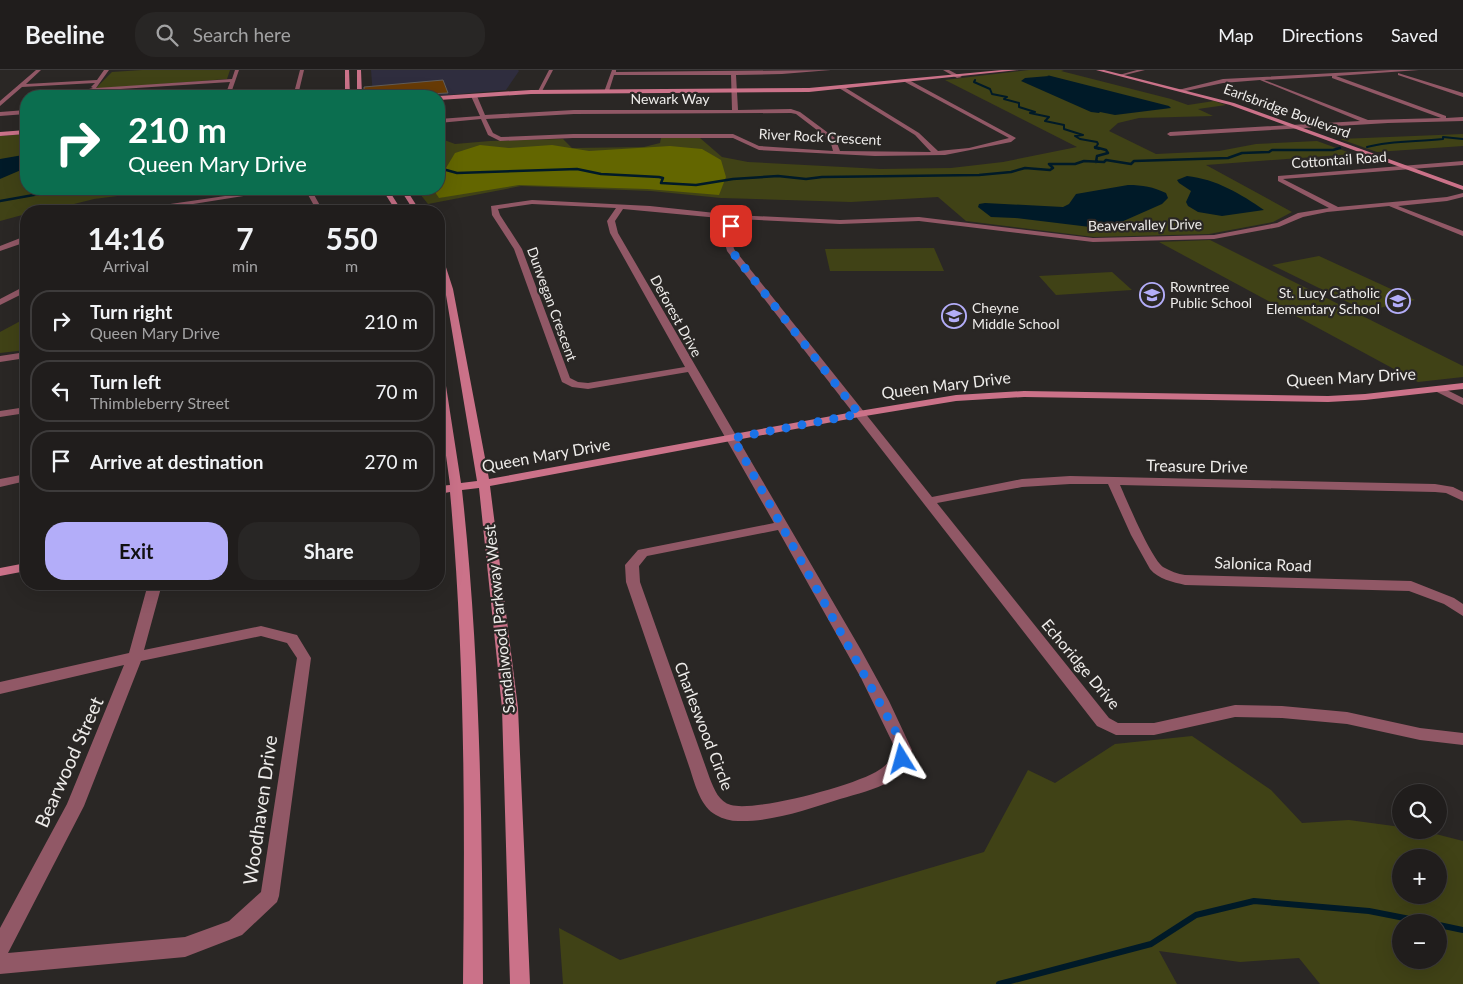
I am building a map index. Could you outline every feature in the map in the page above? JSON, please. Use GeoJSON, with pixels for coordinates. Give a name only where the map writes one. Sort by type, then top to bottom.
{"type":"FeatureCollection","features":[{"type":"Feature","properties":{"kind":"street"},"geometry":{"type":"LineString","coordinates":[[0,104],[40,70]]}},
{"type":"Feature","properties":{"kind":"street"},"geometry":{"type":"LineString","coordinates":[[91,90],[107,70],[114,70]]}},
{"type":"Feature","properties":{"kind":"street"},"geometry":{"type":"LineString","coordinates":[[230,90],[237,70],[244,70]]}},
{"type":"Feature","properties":{"kind":"street"},"geometry":{"type":"LineString","coordinates":[[297,90],[302,70]]}},
{"type":"Feature","properties":{"kind":"street"},"geometry":{"type":"LineString","coordinates":[[347,70],[348,90]]}},
{"type":"Feature","properties":{"kind":"street"},"geometry":{"type":"LineString","coordinates":[[359,70],[360,90]]}},
{"type":"Feature","properties":{"kind":"street"},"geometry":{"type":"LineString","coordinates":[[539,92],[551,70]]}},
{"type":"Feature","properties":{"kind":"street"},"geometry":{"type":"LineString","coordinates":[[606,91],[613,72],[734,74],[829,70]]}},
{"type":"Feature","properties":{"kind":"street"},"geometry":{"type":"LineString","coordinates":[[945,70],[959,77]]}},
{"type":"Feature","properties":{"kind":"street"},"geometry":{"type":"LineString","coordinates":[[445,98],[539,92],[794,91],[959,77],[1016,70]]}},
{"type":"Feature","properties":{"kind":"street","name":"Earlsbridge Boulevard"},"geometry":{"type":"LineString","coordinates":[[1098,70],[1232,104],[1463,188]]}},
{"type":"Feature","properties":{"kind":"street"},"geometry":{"type":"LineString","coordinates":[[1121,76],[1143,70]]}},
{"type":"Feature","properties":{"kind":"street"},"geometry":{"type":"LineString","coordinates":[[1181,90],[1223,81],[1417,70]]}},
{"type":"Feature","properties":{"kind":"street"},"geometry":{"type":"LineString","coordinates":[[1390,71],[1463,94]]}},
{"type":"Feature","properties":{"kind":"street"},"geometry":{"type":"LineString","coordinates":[[734,74],[736,91],[735,111]]}},
{"type":"Feature","properties":{"kind":"street"},"geometry":{"type":"LineString","coordinates":[[1327,75],[1452,120]]}},
{"type":"Feature","properties":{"kind":"street"},"geometry":{"type":"LineString","coordinates":[[1258,79],[1368,122]]}},
{"type":"Feature","properties":{"kind":"street"},"geometry":{"type":"LineString","coordinates":[[91,90],[162,88],[233,80]]}},
{"type":"Feature","properties":{"kind":"street"},"geometry":{"type":"LineString","coordinates":[[20,86],[98,81]]}},
{"type":"Feature","properties":{"kind":"street","name":"River Rock Crescent"},"geometry":{"type":"LineString","coordinates":[[474,96],[490,134],[500,139],[573,136],[733,136],[742,138],[750,145],[760,148],[837,152],[936,153],[1009,141],[1012,138],[907,81]]}},
{"type":"Feature","properties":{"kind":"street"},"geometry":{"type":"LineString","coordinates":[[841,87],[917,134],[936,153]]}},
{"type":"Feature","properties":{"kind":"street","name":"Newark Way"},"geometry":{"type":"LineString","coordinates":[[445,120],[574,112],[735,111],[798,113],[834,139],[837,152]]}},
{"type":"Feature","properties":{"kind":"street"},"geometry":{"type":"LineString","coordinates":[[0,114],[20,112]]}},
{"type":"Feature","properties":{"kind":"street"},"geometry":{"type":"LineString","coordinates":[[1170,134],[1368,122],[1463,119]]}},
{"type":"Feature","properties":{"kind":"street"},"geometry":{"type":"LineString","coordinates":[[0,134],[20,132]]}},
{"type":"Feature","properties":{"kind":"street"},"geometry":{"type":"LineString","coordinates":[[1407,167],[1463,163]]}},
{"type":"Feature","properties":{"kind":"street","name":"Cottontail Road"},"geometry":{"type":"LineString","coordinates":[[1337,209],[1280,180],[1280,177],[1407,167]]}},
{"type":"Feature","properties":{"kind":"street"},"geometry":{"type":"LineString","coordinates":[[188,205],[252,195]]}},
{"type":"Feature","properties":{"kind":"street","name":"Beavervalley Drive"},"geometry":{"type":"LineString","coordinates":[[734,217],[840,222],[919,219],[1093,240],[1120,240],[1214,236],[1263,229],[1279,225],[1301,215],[1337,209],[1463,196]]}},
{"type":"Feature","properties":{"kind":"street","name":"Dunvegan Crescent"},"geometry":{"type":"LineString","coordinates":[[690,369],[588,386],[576,385],[566,380],[518,248],[494,210],[499,206],[532,202],[621,206],[734,217]]}},
{"type":"Feature","properties":{"kind":"street"},"geometry":{"type":"LineString","coordinates":[[1390,205],[1463,234]]}},
{"type":"Feature","properties":{"kind":"street","name":"Deforest Drive"},"geometry":{"type":"LineString","coordinates":[[621,206],[611,221],[614,233],[690,369],[733,438]]}},
{"type":"Feature","properties":{"kind":"street","name":"Echoridge Drive"},"geometry":{"type":"LineString","coordinates":[[734,217],[727,236],[730,249],[1103,722],[1116,729],[1154,729],[1235,711],[1282,712],[1347,718],[1420,734],[1463,739]]}},
{"type":"Feature","properties":{"kind":"street"},"geometry":{"type":"LineString","coordinates":[[0,249],[20,241]]}},
{"type":"Feature","properties":{"kind":"street","name":"Sandalwood Parkway West"},"geometry":{"type":"LineString","coordinates":[[445,279],[484,484],[510,708],[520,984]]}},
{"type":"Feature","properties":{"kind":"street"},"geometry":{"type":"LineString","coordinates":[[0,302],[20,292]]}},
{"type":"Feature","properties":{"kind":"street"},"geometry":{"type":"LineString","coordinates":[[0,359],[20,357]]}},
{"type":"Feature","properties":{"kind":"street","name":"Queen Mary Drive"},"geometry":{"type":"LineString","coordinates":[[445,489],[484,484],[948,399],[1006,394],[1328,399],[1463,386]]}},
{"type":"Feature","properties":{"kind":"street"},"geometry":{"type":"LineString","coordinates":[[1439,389],[1463,402]]}},
{"type":"Feature","properties":{"kind":"street"},"geometry":{"type":"LineString","coordinates":[[0,414],[20,411]]}},
{"type":"Feature","properties":{"kind":"street","name":"Sandalwood Parkway West"},"geometry":{"type":"LineString","coordinates":[[445,414],[456,488],[471,705],[474,834],[473,984]]}},
{"type":"Feature","properties":{"kind":"street","name":"Charleswood Circle"},"geometry":{"type":"LineString","coordinates":[[733,438],[847,640],[904,750],[898,765],[888,774],[868,783],[817,800],[764,811],[736,814],[726,812],[716,806],[701,775],[633,582],[632,565],[643,553],[782,525]]}},
{"type":"Feature","properties":{"kind":"street"},"geometry":{"type":"LineString","coordinates":[[0,482],[20,479]]}},
{"type":"Feature","properties":{"kind":"street","name":"Treasure Drive"},"geometry":{"type":"LineString","coordinates":[[929,501],[1022,484],[1070,480],[1435,488],[1449,490],[1463,497]]}},
{"type":"Feature","properties":{"kind":"street","name":"Salonica Road"},"geometry":{"type":"LineString","coordinates":[[1112,481],[1137,536],[1157,569],[1172,577],[1185,580],[1411,586],[1449,601],[1463,611]]}},
{"type":"Feature","properties":{"kind":"street"},"geometry":{"type":"LineString","coordinates":[[0,572],[20,568]]}},
{"type":"Feature","properties":{"kind":"street","name":"Bearwood Street"},"geometry":{"type":"LineString","coordinates":[[0,948],[74,806],[135,657],[153,590]]}},
{"type":"Feature","properties":{"kind":"street","name":"Woodhaven Drive"},"geometry":{"type":"LineString","coordinates":[[0,688],[261,631],[292,638],[304,658],[270,896],[234,928],[185,947],[0,964]]}},
{"type":"Feature","properties":{"kind":"shaded area"},"geometry":{"type":"Polygon","coordinates":[[[230,70],[227,79],[95,89],[112,72],[230,70]]]}},
{"type":"Feature","properties":{"kind":"shaded area"},"geometry":{"type":"Polygon","coordinates":[[[371,70],[519,71],[506,90],[445,95],[445,90],[373,90],[371,70]]]}},
{"type":"Feature","properties":{"kind":"shaded area"},"geometry":{"type":"Polygon","coordinates":[[[1029,70],[1064,70],[1061,71],[1188,105],[1214,101],[1226,105],[1198,109],[1213,116],[1139,118],[1118,123],[1109,131],[1156,154],[1219,151],[1256,144],[1317,141],[1353,154],[1206,165],[1292,212],[1273,222],[1209,234],[1094,237],[966,221],[938,197],[851,202],[721,198],[651,191],[521,186],[428,204],[421,195],[445,195],[445,140],[455,144],[563,139],[572,148],[644,147],[660,143],[661,138],[700,138],[722,157],[748,162],[881,169],[951,168],[1003,162],[1077,147],[945,80],[1029,70]]]}},
{"type":"Feature","properties":{"kind":"shaded area"},"geometry":{"type":"Polygon","coordinates":[[[20,134],[20,195],[125,195],[94,199],[70,205],[20,205],[20,216],[0,221],[0,136],[20,134]]]}},
{"type":"Feature","properties":{"kind":"shaded area"},"geometry":{"type":"Polygon","coordinates":[[[1463,134],[1463,146],[1377,152],[1340,139],[1463,134]]]}},
{"type":"Feature","properties":{"kind":"shaded area"},"geometry":{"type":"Polygon","coordinates":[[[480,145],[509,148],[552,145],[589,151],[670,146],[702,149],[721,160],[726,177],[719,195],[647,189],[519,185],[439,198],[437,195],[445,195],[445,170],[455,153],[480,145]]]}},
{"type":"Feature","properties":{"kind":"shaded area"},"geometry":{"type":"Polygon","coordinates":[[[1210,240],[1463,366],[1463,377],[1418,382],[1159,242],[1210,240]]]}},
{"type":"Feature","properties":{"kind":"shaded area"},"geometry":{"type":"Polygon","coordinates":[[[934,248],[944,271],[830,271],[825,249],[934,248]]]}},
{"type":"Feature","properties":{"kind":"shaded area"},"geometry":{"type":"Polygon","coordinates":[[[1319,256],[1415,300],[1366,311],[1272,265],[1319,256]]]}},
{"type":"Feature","properties":{"kind":"shaded area"},"geometry":{"type":"Polygon","coordinates":[[[1112,272],[1132,290],[1056,295],[1039,276],[1112,272]]]}},
{"type":"Feature","properties":{"kind":"shaded area"},"geometry":{"type":"Polygon","coordinates":[[[20,321],[20,351],[0,353],[0,332],[20,321]]]}},
{"type":"Feature","properties":{"kind":"shaded area"},"geometry":{"type":"Polygon","coordinates":[[[1192,736],[1271,790],[1302,823],[1349,820],[1392,826],[1392,839],[1447,839],[1447,837],[1463,841],[1463,984],[1320,984],[1299,958],[1240,962],[1159,951],[1177,984],[563,984],[559,928],[620,960],[984,852],[1028,770],[1055,783],[1115,744],[1192,736]]]}},
{"type":"Feature","properties":{"kind":"water"},"geometry":{"type":"Polygon","coordinates":[[[1047,75],[1171,108],[1115,115],[1091,112],[1021,81],[1025,78],[1049,76],[1047,75]]]}},
{"type":"Feature","properties":{"kind":"water"},"geometry":{"type":"Polygon","coordinates":[[[20,156],[20,170],[0,179],[0,159],[20,156]]]}},
{"type":"Feature","properties":{"kind":"water"},"geometry":{"type":"Polygon","coordinates":[[[1187,176],[1208,180],[1228,188],[1264,210],[1222,216],[1198,212],[1188,206],[1186,202],[1191,191],[1177,180],[1187,176]]]}},
{"type":"Feature","properties":{"kind":"water"},"geometry":{"type":"Polygon","coordinates":[[[1128,185],[1157,189],[1166,193],[1168,198],[1162,204],[1119,223],[1090,227],[991,217],[978,207],[979,204],[985,203],[1063,207],[1069,204],[1076,194],[1128,185]]]}},
{"type":"Feature","properties":{"kind":"building"},"geometry":{"type":"Polygon","coordinates":[[[443,80],[448,93],[445,93],[445,90],[364,90],[364,87],[443,80]]]}},
{"type":"Feature","properties":{"kind":"waterway"},"geometry":{"type":"LineString","coordinates":[[975,80],[974,82],[990,89],[992,94],[1007,97],[1004,99],[1019,103],[1019,107],[1035,112],[1030,113],[1049,117],[1045,121],[1064,125],[1064,129],[1083,135],[1075,136],[1080,139],[1097,142],[1096,147]]}},
{"type":"Feature","properties":{"kind":"waterway"},"geometry":{"type":"LineString","coordinates":[[1367,147],[1395,142],[1443,139],[1443,137],[1463,139]]}},
{"type":"Feature","properties":{"kind":"waterway"},"geometry":{"type":"LineString","coordinates":[[1096,147],[1106,150],[1108,153],[1097,156],[1096,162]]}},
{"type":"Feature","properties":{"kind":"waterway"},"geometry":{"type":"LineString","coordinates":[[1096,147],[1099,149]]}},
{"type":"Feature","properties":{"kind":"waterway"},"geometry":{"type":"LineString","coordinates":[[1096,162],[1104,162],[1106,160],[1131,164],[1134,161],[1228,158],[1242,153],[1269,152],[1272,150],[1333,150],[1340,148]]}},
{"type":"Feature","properties":{"kind":"waterway"},"geometry":{"type":"LineString","coordinates":[[445,170],[457,173],[577,169],[601,174],[659,177],[663,178],[661,183],[696,185],[733,179],[778,176],[806,179],[822,177],[979,175],[1011,172],[1025,168],[1050,170],[1053,168],[1049,164],[1096,162]]}},
{"type":"Feature","properties":{"kind":"waterway"},"geometry":{"type":"LineString","coordinates":[[0,201],[34,195]]}},
{"type":"Feature","properties":{"kind":"waterway"},"geometry":{"type":"LineString","coordinates":[[999,984],[1151,944],[1196,915],[1254,901],[1369,911],[1392,916]]}},
{"type":"Feature","properties":{"kind":"waterway"},"geometry":{"type":"LineString","coordinates":[[1447,927],[1463,930]]}},
{"type":"Feature","properties":{"kind":"place","name":"Rowntree Public School"},"geometry":{"type":"Point","coordinates":[1152,295]}},
{"type":"Feature","properties":{"kind":"place","name":"St. Lucy Catholic Elementary School"},"geometry":{"type":"Point","coordinates":[1398,301]}},
{"type":"Feature","properties":{"kind":"place","name":"Cheyne Middle School"},"geometry":{"type":"Point","coordinates":[954,316]}},
{"type":"Feature","properties":{"kind":"route"},"geometry":{"type":"LineString","coordinates":[[731,226],[727,236],[730,249],[859,414],[733,438],[847,640],[897,734],[904,750],[902,759]]}}]}
